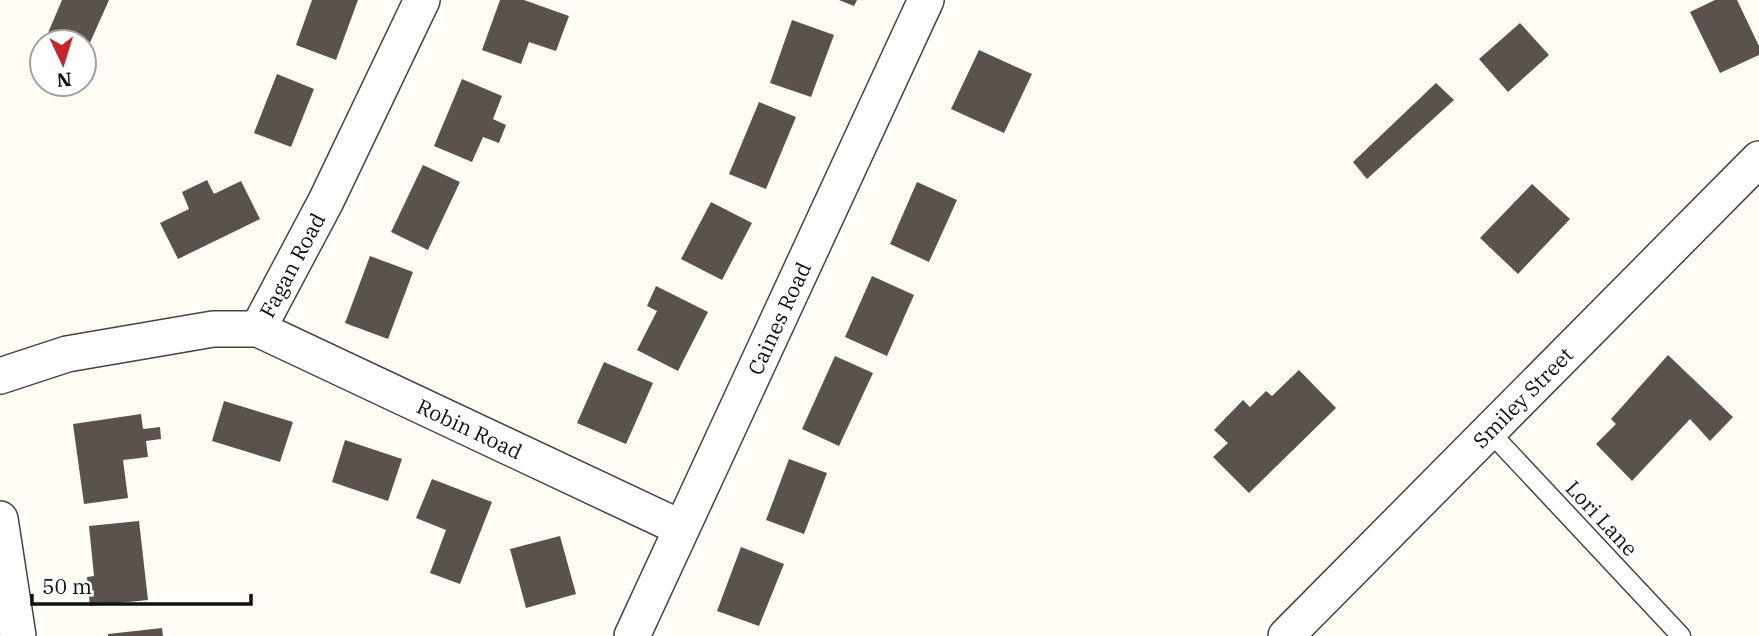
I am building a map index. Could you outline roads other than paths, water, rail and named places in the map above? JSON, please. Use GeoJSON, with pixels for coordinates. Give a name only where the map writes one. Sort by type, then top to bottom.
{"type":"FeatureCollection","features":[{"type":"Feature","properties":{"kind":"street","name":"Fagan Road"},"geometry":{"type":"LineString","coordinates":[[0,376],[67,354],[213,329],[258,329],[326,201],[422,0]]}},
{"type":"Feature","properties":{"kind":"street","name":"Caines Road"},"geometry":{"type":"LineString","coordinates":[[632,636],[926,0]]}},
{"type":"Feature","properties":{"kind":"street","name":"Smiley Street"},"geometry":{"type":"LineString","coordinates":[[1286,636],[1759,159]]}},
{"type":"Feature","properties":{"kind":"street","name":"Robin Road"},"geometry":{"type":"LineString","coordinates":[[258,329],[681,528]]}},
{"type":"Feature","properties":{"kind":"street"},"geometry":{"type":"LineString","coordinates":[[0,519],[18,636]]}},
{"type":"Feature","properties":{"kind":"lane","name":"Lori Lane"},"geometry":{"type":"LineString","coordinates":[[1489,431],[1681,636]]}}]}
